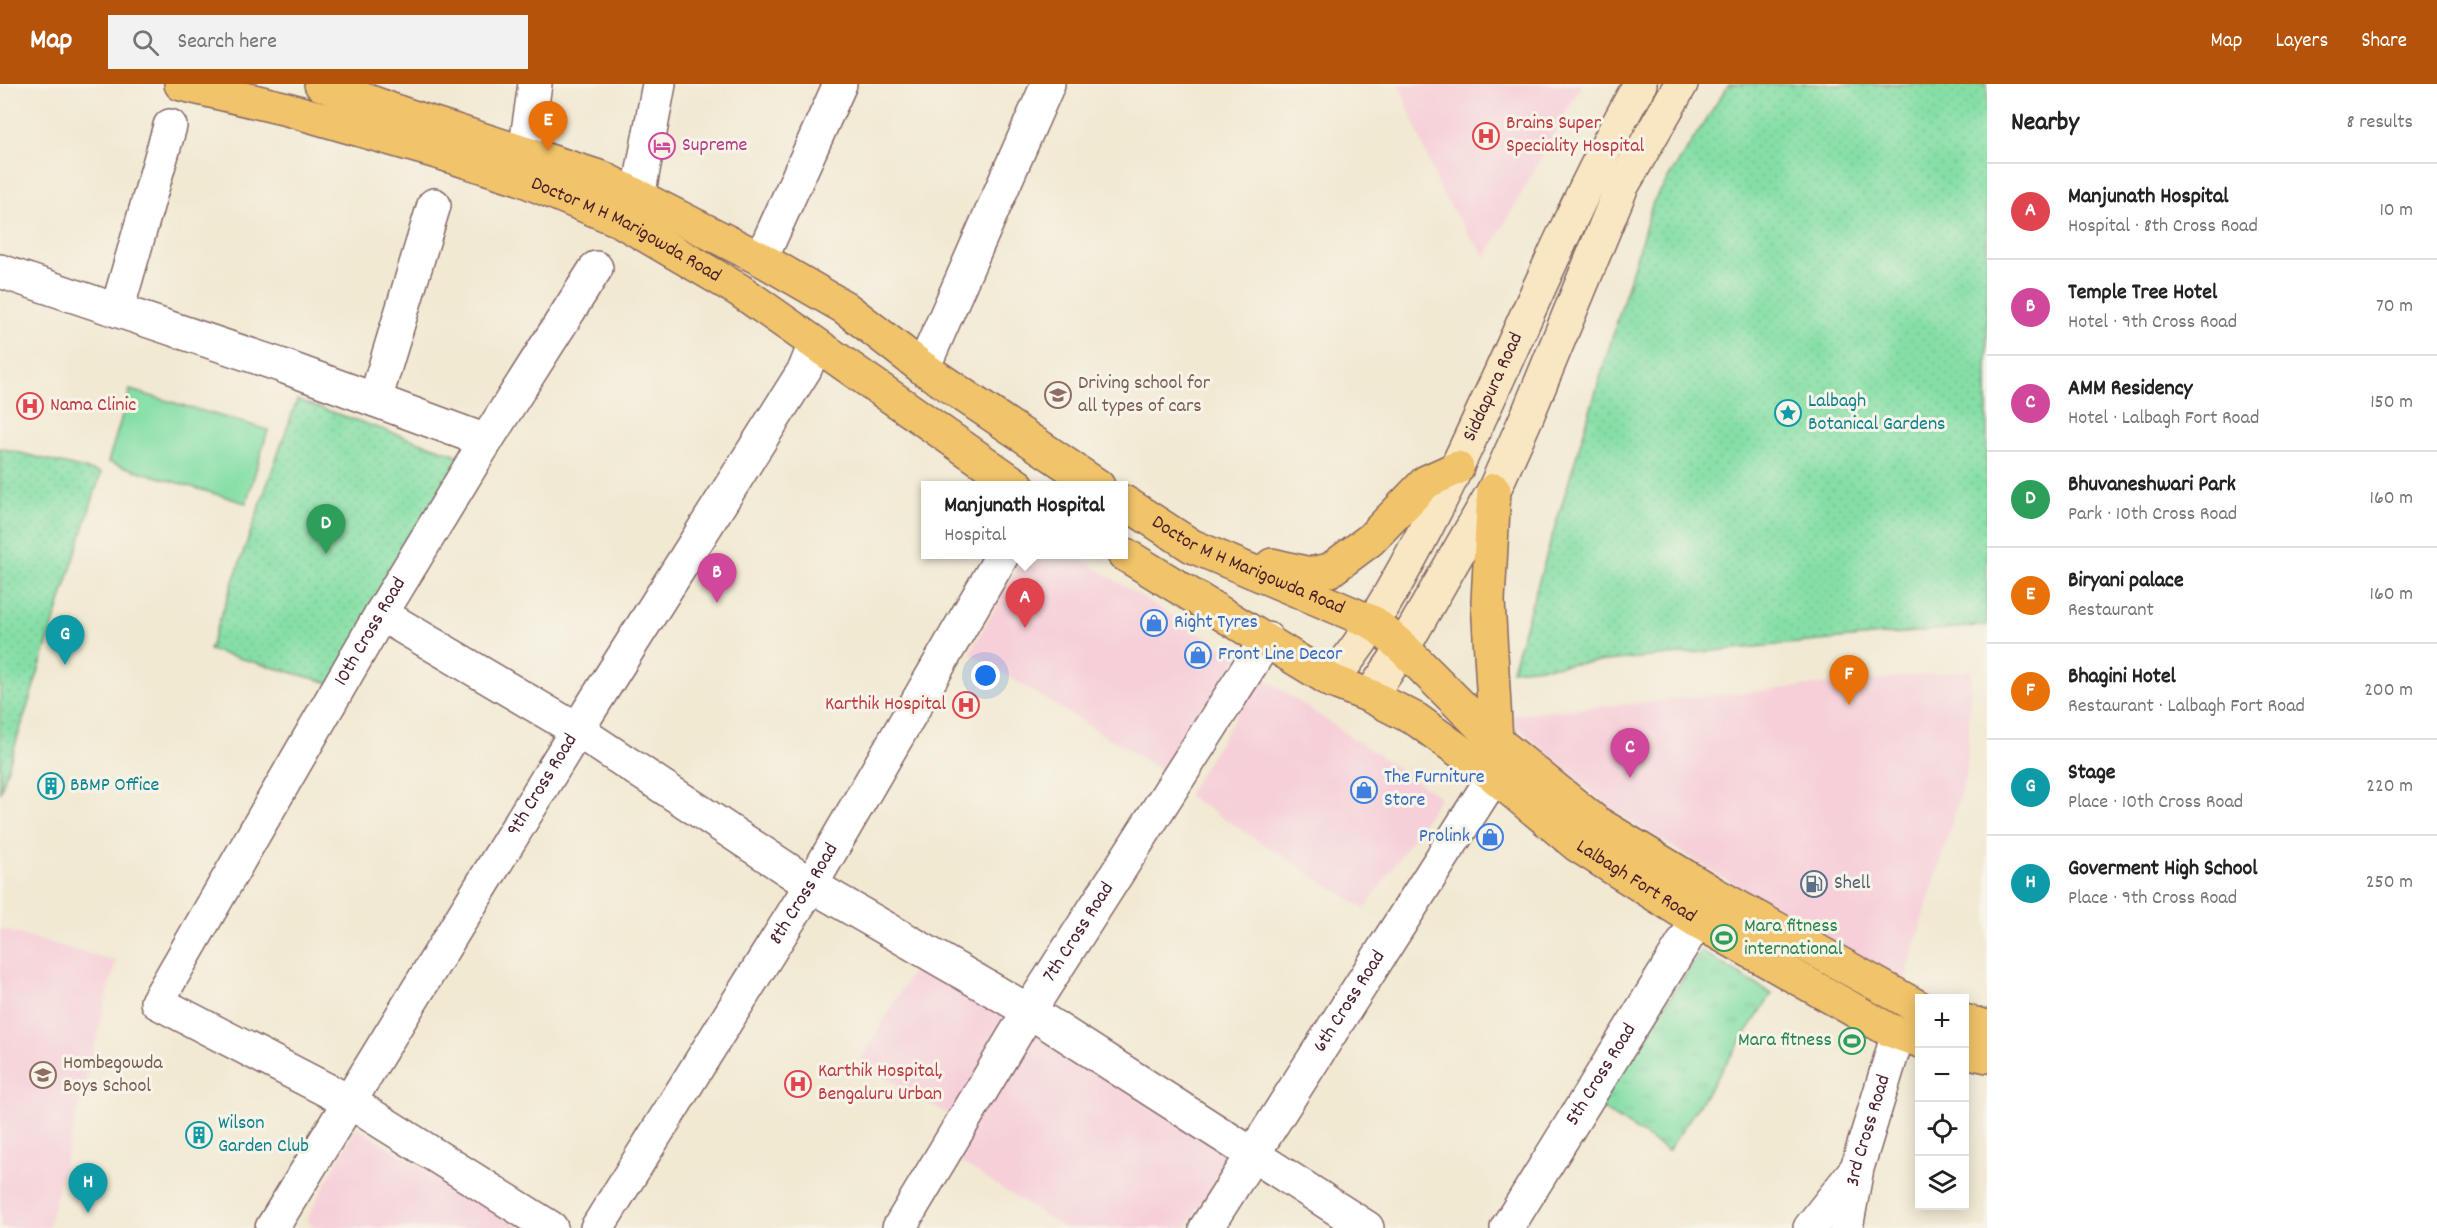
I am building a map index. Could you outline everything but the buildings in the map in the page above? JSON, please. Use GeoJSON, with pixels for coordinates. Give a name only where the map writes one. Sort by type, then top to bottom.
{"type":"FeatureCollection","features":[{"type":"Feature","properties":{"kind":"main road","name":"Doctor M H Marigowda Road"},"geometry":{"type":"LineString","coordinates":[[181,84],[333,122],[447,155],[530,183],[621,221],[739,290],[899,400],[1011,481]]}},
{"type":"Feature","properties":{"kind":"main road","name":"Doctor M H Marigowda Road"},"geometry":{"type":"LineString","coordinates":[[321,84],[403,114],[602,178],[761,259],[844,307],[922,368],[1091,481]]}},
{"type":"Feature","properties":{"kind":"main road","name":"Siddapura Road"},"geometry":{"type":"LineString","coordinates":[[1332,681],[1374,622],[1457,468],[1572,214],[1640,84]]}},
{"type":"Feature","properties":{"kind":"main road","name":"Siddapura Road"},"geometry":{"type":"LineString","coordinates":[[1370,696],[1403,648],[1494,490],[1528,414],[1622,186],[1681,84]]}},
{"type":"Feature","properties":{"kind":"main road"},"geometry":{"type":"LineString","coordinates":[[1192,546],[1310,574],[1330,570],[1370,540],[1426,482],[1457,468]]}},
{"type":"Feature","properties":{"kind":"main road"},"geometry":{"type":"LineString","coordinates":[[1494,490],[1488,602],[1496,741]]}},
{"type":"Feature","properties":{"kind":"main road","name":"Doctor M H Marigowda Road"},"geometry":{"type":"LineString","coordinates":[[1128,505],[1192,546],[1374,622],[1403,648]]}},
{"type":"Feature","properties":{"kind":"main road"},"geometry":{"type":"LineString","coordinates":[[1128,556],[1221,614],[1267,639],[1332,681]]}},
{"type":"Feature","properties":{"kind":"main road","name":"Lalbagh Fort Road"},"geometry":{"type":"LineString","coordinates":[[1403,648],[1496,741],[1597,823],[1716,895],[1915,1005]]}},
{"type":"Feature","properties":{"kind":"main road","name":"Lalbagh Fort Road"},"geometry":{"type":"LineString","coordinates":[[1332,681],[1370,696],[1417,720],[1494,776],[1577,845],[1697,921],[1889,1030],[1909,1037]]}},
{"type":"Feature","properties":{"kind":"main road"},"geometry":{"type":"LineString","coordinates":[[1969,1022],[1987,1027]]}},
{"type":"Feature","properties":{"kind":"main road"},"geometry":{"type":"LineString","coordinates":[[1969,1052],[1987,1056]]}},
{"type":"Feature","properties":{"kind":"street"},"geometry":{"type":"LineString","coordinates":[[525,152],[535,84]]}},
{"type":"Feature","properties":{"kind":"street"},"geometry":{"type":"LineString","coordinates":[[638,197],[659,84]]}},
{"type":"Feature","properties":{"kind":"street"},"geometry":{"type":"LineString","coordinates":[[761,259],[840,84]]}},
{"type":"Feature","properties":{"kind":"street"},"geometry":{"type":"LineString","coordinates":[[922,368],[1043,93]]}},
{"type":"Feature","properties":{"kind":"street"},"geometry":{"type":"LineString","coordinates":[[117,310],[170,126]]}},
{"type":"Feature","properties":{"kind":"street"},"geometry":{"type":"LineString","coordinates":[[375,400],[434,205]]}},
{"type":"Feature","properties":{"kind":"street","name":"10th Cross Road"},"geometry":{"type":"LineString","coordinates":[[350,1102],[157,1002],[381,614],[486,441],[596,268]]}},
{"type":"Feature","properties":{"kind":"street"},"geometry":{"type":"LineString","coordinates":[[0,271],[280,364],[486,441]]}},
{"type":"Feature","properties":{"kind":"street","name":"9th Cross Road"},"geometry":{"type":"LineString","coordinates":[[272,1228],[577,730],[805,369],[815,344]]}},
{"type":"Feature","properties":{"kind":"street","name":"8th Cross Road"},"geometry":{"type":"LineString","coordinates":[[597,1228],[811,885],[1000,559]]}},
{"type":"Feature","properties":{"kind":"street"},"geometry":{"type":"LineString","coordinates":[[381,614],[577,730],[811,885],[1029,1011],[1367,1228]]}},
{"type":"Feature","properties":{"kind":"street","name":"7th Cross Road"},"geometry":{"type":"LineString","coordinates":[[899,1228],[1029,1011],[1267,639]]}},
{"type":"Feature","properties":{"kind":"street","name":"6th Cross Road"},"geometry":{"type":"LineString","coordinates":[[1206,1228],[1494,776]]}},
{"type":"Feature","properties":{"kind":"street","name":"5th Cross Road"},"geometry":{"type":"LineString","coordinates":[[1507,1228],[1697,921]]}},
{"type":"Feature","properties":{"kind":"street","name":"3rd Cross Road"},"geometry":{"type":"LineString","coordinates":[[1846,1228],[1857,1168],[1909,1037]]}},
{"type":"Feature","properties":{"kind":"street"},"geometry":{"type":"LineString","coordinates":[[350,1102],[551,1228]]}},
{"type":"Feature","properties":{"kind":"street"},"geometry":{"type":"LineString","coordinates":[[1810,1228],[1857,1168]]}},
{"type":"Feature","properties":{"kind":"shaded area","name":"Brains Super Speciality Hospital"},"geometry":{"type":"Polygon","coordinates":[[[1399,84],[1582,84],[1486,257],[1439,188],[1399,84]]]}},
{"type":"Feature","properties":{"kind":"shaded area"},"geometry":{"type":"Polygon","coordinates":[[[1023,559],[1081,559],[1238,657],[1163,771],[970,653],[1023,559]]]}},
{"type":"Feature","properties":{"kind":"shaded area"},"geometry":{"type":"Polygon","coordinates":[[[1971,670],[1967,771],[1903,988],[1609,808],[1505,716],[1971,670]]]}},
{"type":"Feature","properties":{"kind":"shaded area"},"geometry":{"type":"Polygon","coordinates":[[[1261,676],[1440,797],[1365,909],[1187,795],[1261,676]]]}},
{"type":"Feature","properties":{"kind":"shaded area","name":"Hombegowda Boys School"},"geometry":{"type":"Polygon","coordinates":[[[0,929],[116,961],[48,1228],[0,1228],[0,929]]]}},
{"type":"Feature","properties":{"kind":"shaded area"},"geometry":{"type":"Polygon","coordinates":[[[919,960],[1015,1016],[954,1118],[859,1062],[919,960]]]}},
{"type":"Feature","properties":{"kind":"shaded area"},"geometry":{"type":"Polygon","coordinates":[[[1032,1031],[1231,1157],[1186,1228],[1064,1228],[952,1157],[1032,1031]]]}},
{"type":"Feature","properties":{"kind":"shaded area"},"geometry":{"type":"Polygon","coordinates":[[[356,1127],[522,1228],[318,1228],[306,1221],[356,1127]]]}},
{"type":"Feature","properties":{"kind":"green space","name":"Lalbagh Botanical Gardens"},"geometry":{"type":"Polygon","coordinates":[[[1729,84],[1987,84],[1987,625],[1512,670],[1653,202],[1729,84]]]}},
{"type":"Feature","properties":{"kind":"green space"},"geometry":{"type":"Polygon","coordinates":[[[130,390],[268,430],[246,503],[108,462],[130,390]]]}},
{"type":"Feature","properties":{"kind":"green space"},"geometry":{"type":"Polygon","coordinates":[[[297,400],[463,457],[334,684],[209,650],[297,400]]]}},
{"type":"Feature","properties":{"kind":"green space"},"geometry":{"type":"Polygon","coordinates":[[[0,448],[101,473],[0,793],[0,448]]]}},
{"type":"Feature","properties":{"kind":"green space"},"geometry":{"type":"Polygon","coordinates":[[[1701,951],[1772,994],[1668,1151],[1598,1106],[1701,951]]]}},
{"type":"Feature","properties":{"kind":"place","name":"Brains Super Speciality Hospital"},"geometry":{"type":"Point","coordinates":[1486,136]}},
{"type":"Feature","properties":{"kind":"place","name":"Supreme"},"geometry":{"type":"Point","coordinates":[662,146]}},
{"type":"Feature","properties":{"kind":"place","name":"Biryani palace"},"geometry":{"type":"Point","coordinates":[548,151]}},
{"type":"Feature","properties":{"kind":"place","name":"Driving school for all types of cars"},"geometry":{"type":"Point","coordinates":[1058,395]}},
{"type":"Feature","properties":{"kind":"place","name":"Nama Clinic"},"geometry":{"type":"Point","coordinates":[30,406]}},
{"type":"Feature","properties":{"kind":"place","name":"Lalbagh Botanical Gardens"},"geometry":{"type":"Point","coordinates":[1788,413]}},
{"type":"Feature","properties":{"kind":"place","name":"Bhuvaneshwari Park"},"geometry":{"type":"Point","coordinates":[326,554]}},
{"type":"Feature","properties":{"kind":"place","name":"Temple Tree Hotel"},"geometry":{"type":"Point","coordinates":[717,603]}},
{"type":"Feature","properties":{"kind":"place","name":"Right Tyres"},"geometry":{"type":"Point","coordinates":[1154,623]}},
{"type":"Feature","properties":{"kind":"place","name":"Manjunath Hospital"},"geometry":{"type":"Point","coordinates":[1025,628]}},
{"type":"Feature","properties":{"kind":"place","name":"Front Line Decor"},"geometry":{"type":"Point","coordinates":[1198,655]}},
{"type":"Feature","properties":{"kind":"place","name":"Stage"},"geometry":{"type":"Point","coordinates":[65,665]}},
{"type":"Feature","properties":{"kind":"place","name":"Karthik Hospital"},"geometry":{"type":"Point","coordinates":[966,705]}},
{"type":"Feature","properties":{"kind":"place","name":"Bhagini Hotel"},"geometry":{"type":"Point","coordinates":[1849,705]}},
{"type":"Feature","properties":{"kind":"place","name":"AMM Residency"},"geometry":{"type":"Point","coordinates":[1630,778]}},
{"type":"Feature","properties":{"kind":"place","name":"BBMP Office"},"geometry":{"type":"Point","coordinates":[51,786]}},
{"type":"Feature","properties":{"kind":"place","name":"The Furniture Store"},"geometry":{"type":"Point","coordinates":[1364,790]}},
{"type":"Feature","properties":{"kind":"place","name":"Prolink"},"geometry":{"type":"Point","coordinates":[1490,837]}},
{"type":"Feature","properties":{"kind":"place","name":"Shell"},"geometry":{"type":"Point","coordinates":[1814,884]}},
{"type":"Feature","properties":{"kind":"place","name":"Mara fitness international"},"geometry":{"type":"Point","coordinates":[1724,938]}},
{"type":"Feature","properties":{"kind":"place","name":"Mara fitness"},"geometry":{"type":"Point","coordinates":[1852,1041]}},
{"type":"Feature","properties":{"kind":"place","name":"Hombegowda Boys School"},"geometry":{"type":"Point","coordinates":[43,1075]}},
{"type":"Feature","properties":{"kind":"place","name":"Karthik Hospital, Bengaluru Urban"},"geometry":{"type":"Point","coordinates":[798,1084]}},
{"type":"Feature","properties":{"kind":"place","name":"Wilson Garden Club"},"geometry":{"type":"Point","coordinates":[199,1135]}},
{"type":"Feature","properties":{"kind":"place","name":"Goverment High School"},"geometry":{"type":"Point","coordinates":[88,1213]}}]}
